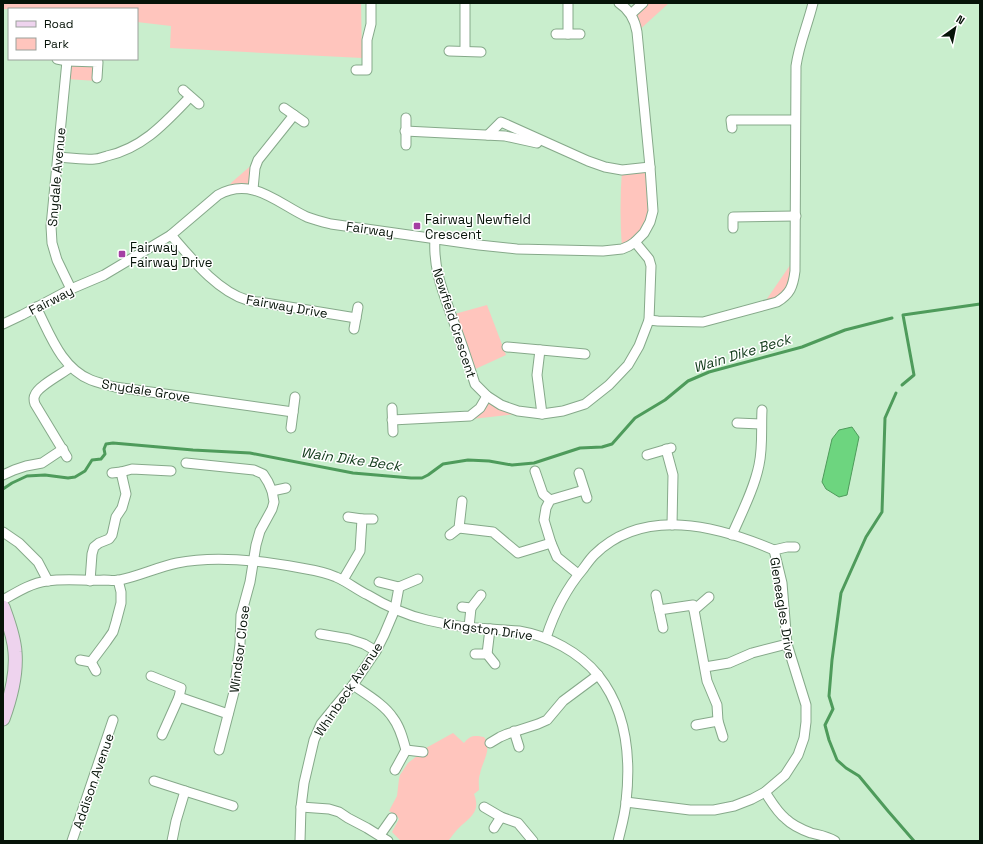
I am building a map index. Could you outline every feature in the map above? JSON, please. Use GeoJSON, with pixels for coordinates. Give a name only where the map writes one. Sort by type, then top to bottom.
{"type":"FeatureCollection","features":[{"type":"Feature","properties":{"kind":"street"},"geometry":{"type":"LineString","coordinates":[[356,70],[367,70],[368,40],[371,24],[371,3]]}},
{"type":"Feature","properties":{"kind":"street"},"geometry":{"type":"LineString","coordinates":[[464,51],[465,3]]}},
{"type":"Feature","properties":{"kind":"street"},"geometry":{"type":"LineString","coordinates":[[568,3],[568,34]]}},
{"type":"Feature","properties":{"kind":"street"},"geometry":{"type":"LineString","coordinates":[[619,3],[631,14],[643,3]]}},
{"type":"Feature","properties":{"kind":"street"},"geometry":{"type":"LineString","coordinates":[[648,320],[703,322],[777,302],[785,297],[791,289],[794,280],[796,216],[796,66],[797,55],[810,17],[813,3]]}},
{"type":"Feature","properties":{"kind":"street","name":"Fairway"},"geometry":{"type":"LineString","coordinates":[[3,324],[71,289],[104,275],[171,235],[218,195],[234,189],[253,189],[262,192],[307,217],[331,224],[509,248],[614,250],[629,246],[644,233],[650,222],[653,211],[639,56],[635,22],[631,14]]}},
{"type":"Feature","properties":{"kind":"street"},"geometry":{"type":"LineString","coordinates":[[556,34],[580,34]]}},
{"type":"Feature","properties":{"kind":"street"},"geometry":{"type":"LineString","coordinates":[[449,51],[482,52]]}},
{"type":"Feature","properties":{"kind":"street"},"geometry":{"type":"LineString","coordinates":[[62,60],[98,62],[97,78]]}},
{"type":"Feature","properties":{"kind":"street","name":"Snydale Avenue"},"geometry":{"type":"LineString","coordinates":[[67,61],[51,226],[52,243],[57,260],[71,289]]}},
{"type":"Feature","properties":{"kind":"street"},"geometry":{"type":"LineString","coordinates":[[183,90],[199,104]]}},
{"type":"Feature","properties":{"kind":"street"},"geometry":{"type":"LineString","coordinates":[[58,157],[95,159],[115,155],[132,148],[165,123],[190,97]]}},
{"type":"Feature","properties":{"kind":"street"},"geometry":{"type":"LineString","coordinates":[[284,108],[304,122]]}},
{"type":"Feature","properties":{"kind":"street"},"geometry":{"type":"LineString","coordinates":[[253,189],[255,168],[258,160],[294,115]]}},
{"type":"Feature","properties":{"kind":"street"},"geometry":{"type":"LineString","coordinates":[[406,118],[406,145]]}},
{"type":"Feature","properties":{"kind":"street"},"geometry":{"type":"LineString","coordinates":[[732,128],[732,120],[795,120]]}},
{"type":"Feature","properties":{"kind":"street"},"geometry":{"type":"LineString","coordinates":[[488,135],[500,122],[566,152],[605,167],[622,170],[650,167]]}},
{"type":"Feature","properties":{"kind":"street"},"geometry":{"type":"LineString","coordinates":[[405,131],[505,136],[566,152]]}},
{"type":"Feature","properties":{"kind":"street"},"geometry":{"type":"LineString","coordinates":[[733,228],[733,217],[796,216]]}},
{"type":"Feature","properties":{"kind":"street","name":"Fairway Drive"},"geometry":{"type":"LineString","coordinates":[[171,235],[197,265],[236,296],[247,300],[356,318]]}},
{"type":"Feature","properties":{"kind":"street","name":"Newfield Crescent"},"geometry":{"type":"LineString","coordinates":[[435,239],[435,263],[441,286],[476,384],[487,396],[501,405],[518,411],[542,414],[563,411],[585,404],[609,385],[628,365],[639,346],[648,320],[651,266],[649,259],[635,242]]}},
{"type":"Feature","properties":{"kind":"street","name":"Snydale Grove"},"geometry":{"type":"LineString","coordinates":[[36,307],[63,358],[79,374],[90,380],[115,387],[293,412]]}},
{"type":"Feature","properties":{"kind":"street"},"geometry":{"type":"LineString","coordinates":[[354,329],[358,307]]}},
{"type":"Feature","properties":{"kind":"street"},"geometry":{"type":"LineString","coordinates":[[507,347],[585,354]]}},
{"type":"Feature","properties":{"kind":"street"},"geometry":{"type":"LineString","coordinates":[[540,350],[537,375],[542,414]]}},
{"type":"Feature","properties":{"kind":"street"},"geometry":{"type":"LineString","coordinates":[[3,475],[26,466],[42,463],[65,453],[34,400],[38,390],[71,367]]}},
{"type":"Feature","properties":{"kind":"street"},"geometry":{"type":"LineString","coordinates":[[392,420],[470,416],[480,408],[487,396]]}},
{"type":"Feature","properties":{"kind":"street"},"geometry":{"type":"LineString","coordinates":[[291,428],[295,397]]}},
{"type":"Feature","properties":{"kind":"street"},"geometry":{"type":"LineString","coordinates":[[392,408],[393,432]]}},
{"type":"Feature","properties":{"kind":"street"},"geometry":{"type":"LineString","coordinates":[[732,535],[750,492],[759,465],[762,410]]}},
{"type":"Feature","properties":{"kind":"street"},"geometry":{"type":"LineString","coordinates":[[737,423],[761,424]]}},
{"type":"Feature","properties":{"kind":"street"},"geometry":{"type":"LineString","coordinates":[[647,456],[669,448],[673,474],[672,525]]}},
{"type":"Feature","properties":{"kind":"street"},"geometry":{"type":"LineString","coordinates":[[186,463],[254,470],[263,474],[272,491],[274,502],[258,538],[253,561]]}},
{"type":"Feature","properties":{"kind":"street"},"geometry":{"type":"LineString","coordinates":[[90,581],[94,547],[109,539],[112,535],[116,517],[122,508],[126,494],[117,472],[132,469],[171,470]]}},
{"type":"Feature","properties":{"kind":"street"},"geometry":{"type":"LineString","coordinates":[[534,471],[542,494],[550,500],[586,494],[578,473]]}},
{"type":"Feature","properties":{"kind":"street"},"geometry":{"type":"LineString","coordinates":[[272,491],[286,488]]}},
{"type":"Feature","properties":{"kind":"street"},"geometry":{"type":"LineString","coordinates":[[550,500],[546,508],[544,520],[556,557],[578,574]]}},
{"type":"Feature","properties":{"kind":"street"},"geometry":{"type":"LineString","coordinates":[[459,528],[462,501]]}},
{"type":"Feature","properties":{"kind":"street"},"geometry":{"type":"LineString","coordinates":[[348,517],[373,519]]}},
{"type":"Feature","properties":{"kind":"street"},"geometry":{"type":"LineString","coordinates":[[344,580],[360,551],[362,519]]}},
{"type":"Feature","properties":{"kind":"street"},"geometry":{"type":"LineString","coordinates":[[546,638],[562,599],[578,574],[594,555],[614,540],[635,531],[652,526],[672,525],[713,529],[774,550]]}},
{"type":"Feature","properties":{"kind":"street"},"geometry":{"type":"LineString","coordinates":[[450,535],[459,528],[493,532],[518,553],[551,543]]}},
{"type":"Feature","properties":{"kind":"street"},"geometry":{"type":"LineString","coordinates":[[3,532],[19,543],[38,562],[48,581]]}},
{"type":"Feature","properties":{"kind":"street","name":"Gleneagles Drive"},"geometry":{"type":"LineString","coordinates":[[626,802],[690,810],[714,810],[734,806],[765,792],[785,774],[798,755],[804,738],[806,706],[787,644],[782,583],[774,550],[795,547]]}},
{"type":"Feature","properties":{"kind":"street","name":"Kingston Drive"},"geometry":{"type":"LineString","coordinates":[[3,600],[25,588],[48,581],[118,580],[164,566],[194,560],[253,561],[312,570],[335,576],[395,609],[426,619],[448,624],[490,630],[520,631],[546,638],[575,654],[598,675],[611,694],[620,716],[627,750],[628,771],[626,802],[618,841]]}},
{"type":"Feature","properties":{"kind":"street","name":"Windsor Close"},"geometry":{"type":"LineString","coordinates":[[219,750],[234,692],[240,644],[241,615],[250,582],[253,561]]}},
{"type":"Feature","properties":{"kind":"street"},"geometry":{"type":"LineString","coordinates":[[379,582],[399,588],[418,579]]}},
{"type":"Feature","properties":{"kind":"street"},"geometry":{"type":"LineString","coordinates":[[90,662],[113,632],[122,603],[118,580]]}},
{"type":"Feature","properties":{"kind":"street","name":"Whinbeck Avenue"},"geometry":{"type":"LineString","coordinates":[[300,841],[301,807],[304,783],[314,740],[321,724],[354,685],[376,651],[395,609],[399,588]]}},
{"type":"Feature","properties":{"kind":"street"},"geometry":{"type":"LineString","coordinates":[[469,627],[467,607],[481,595]]}},
{"type":"Feature","properties":{"kind":"street"},"geometry":{"type":"LineString","coordinates":[[656,595],[663,628]]}},
{"type":"Feature","properties":{"kind":"street"},"geometry":{"type":"LineString","coordinates":[[694,610],[709,597]]}},
{"type":"Feature","properties":{"kind":"street"},"geometry":{"type":"LineString","coordinates":[[659,610],[693,604],[707,681],[717,705],[718,721],[723,737]]}},
{"type":"Feature","properties":{"kind":"street"},"geometry":{"type":"LineString","coordinates":[[3,607],[10,626],[15,651],[15,671],[13,688],[3,718]]}},
{"type":"Feature","properties":{"kind":"street"},"geometry":{"type":"LineString","coordinates":[[486,654],[490,630]]}},
{"type":"Feature","properties":{"kind":"street"},"geometry":{"type":"LineString","coordinates":[[320,634],[359,642],[376,651]]}},
{"type":"Feature","properties":{"kind":"street"},"geometry":{"type":"LineString","coordinates":[[331,646],[333,636]]}},
{"type":"Feature","properties":{"kind":"street"},"geometry":{"type":"LineString","coordinates":[[705,667],[730,663],[752,652],[787,644]]}},
{"type":"Feature","properties":{"kind":"street"},"geometry":{"type":"LineString","coordinates":[[475,654],[486,654],[495,664]]}},
{"type":"Feature","properties":{"kind":"street"},"geometry":{"type":"LineString","coordinates":[[80,660],[90,662],[96,672]]}},
{"type":"Feature","properties":{"kind":"street"},"geometry":{"type":"LineString","coordinates":[[490,743],[514,731],[547,720],[563,701],[598,675]]}},
{"type":"Feature","properties":{"kind":"street"},"geometry":{"type":"LineString","coordinates":[[151,676],[181,688],[179,697],[162,735]]}},
{"type":"Feature","properties":{"kind":"street"},"geometry":{"type":"LineString","coordinates":[[354,685],[385,708],[393,717],[399,729],[406,750],[395,770]]}},
{"type":"Feature","properties":{"kind":"street"},"geometry":{"type":"LineString","coordinates":[[179,697],[228,714]]}},
{"type":"Feature","properties":{"kind":"street","name":"Addison Avenue"},"geometry":{"type":"LineString","coordinates":[[72,841],[114,720]]}},
{"type":"Feature","properties":{"kind":"street"},"geometry":{"type":"LineString","coordinates":[[696,725],[718,721]]}},
{"type":"Feature","properties":{"kind":"street"},"geometry":{"type":"LineString","coordinates":[[514,731],[519,747]]}},
{"type":"Feature","properties":{"kind":"street"},"geometry":{"type":"LineString","coordinates":[[406,750],[423,752]]}},
{"type":"Feature","properties":{"kind":"street"},"geometry":{"type":"LineString","coordinates":[[154,781],[233,806]]}},
{"type":"Feature","properties":{"kind":"street"},"geometry":{"type":"LineString","coordinates":[[172,841],[185,791]]}},
{"type":"Feature","properties":{"kind":"street"},"geometry":{"type":"LineString","coordinates":[[765,792],[786,820],[810,832],[835,841]]}},
{"type":"Feature","properties":{"kind":"street"},"geometry":{"type":"LineString","coordinates":[[301,807],[329,809],[339,812],[384,838],[392,818]]}},
{"type":"Feature","properties":{"kind":"street"},"geometry":{"type":"LineString","coordinates":[[484,807],[501,817],[518,823],[533,841]]}},
{"type":"Feature","properties":{"kind":"street"},"geometry":{"type":"LineString","coordinates":[[494,828],[501,817]]}},
{"type":"Feature","properties":{"kind":"green space"},"geometry":{"type":"Polygon","coordinates":[[[3,3],[361,3],[362,58],[170,48],[171,26],[138,22],[138,8],[3,9],[3,3]]]}},
{"type":"Feature","properties":{"kind":"green space"},"geometry":{"type":"Polygon","coordinates":[[[635,3],[669,3],[637,32],[628,10],[635,3]]]}},
{"type":"Feature","properties":{"kind":"green space"},"geometry":{"type":"Polygon","coordinates":[[[67,61],[98,62],[97,81],[66,79],[67,61]]]}},
{"type":"Feature","properties":{"kind":"green space"},"geometry":{"type":"Polygon","coordinates":[[[254,163],[253,189],[224,192],[232,182],[254,163]]]}},
{"type":"Feature","properties":{"kind":"green space"},"geometry":{"type":"Polygon","coordinates":[[[650,167],[650,222],[622,249],[620,209],[622,170],[650,167]]]}},
{"type":"Feature","properties":{"kind":"green space"},"geometry":{"type":"Polygon","coordinates":[[[795,258],[791,289],[762,306],[795,258]]]}},
{"type":"Feature","properties":{"kind":"green space"},"geometry":{"type":"Polygon","coordinates":[[[487,305],[506,355],[471,371],[451,315],[487,305]]]}},
{"type":"Feature","properties":{"kind":"green space"},"geometry":{"type":"Polygon","coordinates":[[[487,396],[516,414],[472,419],[487,396]]]}},
{"type":"Feature","properties":{"kind":"green space"},"geometry":{"type":"Polygon","coordinates":[[[453,733],[464,743],[468,738],[475,736],[484,737],[486,741],[487,750],[479,776],[479,790],[474,794],[476,801],[475,811],[448,841],[401,841],[392,832],[399,819],[389,811],[397,796],[400,775],[408,763],[417,756],[425,757],[426,748],[453,733]]]}},
{"type":"Feature","properties":{"kind":"shaded area"},"geometry":{"type":"Polygon","coordinates":[[[852,427],[859,437],[847,495],[839,497],[826,489],[822,482],[832,439],[839,430],[852,427]]]}},
{"type":"Feature","properties":{"kind":"waterway","name":"Wain Dike Beck"},"geometry":{"type":"LineString","coordinates":[[902,385],[914,375],[903,315],[980,304]]}},
{"type":"Feature","properties":{"kind":"waterway","name":"Wain Dike Beck"},"geometry":{"type":"LineString","coordinates":[[3,489],[27,476],[45,475],[68,478],[75,477],[85,471],[92,460],[101,459],[105,454],[104,449],[106,444],[113,443],[250,453],[353,473],[411,478],[422,478],[443,464],[468,460],[489,461],[512,465],[534,463],[580,448],[602,447],[612,444],[635,418],[665,400],[688,381],[709,372],[802,347],[845,330],[892,318]]}},
{"type":"Feature","properties":{"kind":"waterway"},"geometry":{"type":"LineString","coordinates":[[896,393],[885,418],[882,512],[866,537],[841,593],[829,696],[833,709],[825,725],[837,760],[859,776],[914,841]]}},
{"type":"Feature","properties":{"kind":"place","name":"Fairway Newfield Crescent"},"geometry":{"type":"Point","coordinates":[417,226]}},
{"type":"Feature","properties":{"kind":"place","name":"Fairway Fairway Drive"},"geometry":{"type":"Point","coordinates":[122,254]}}]}
